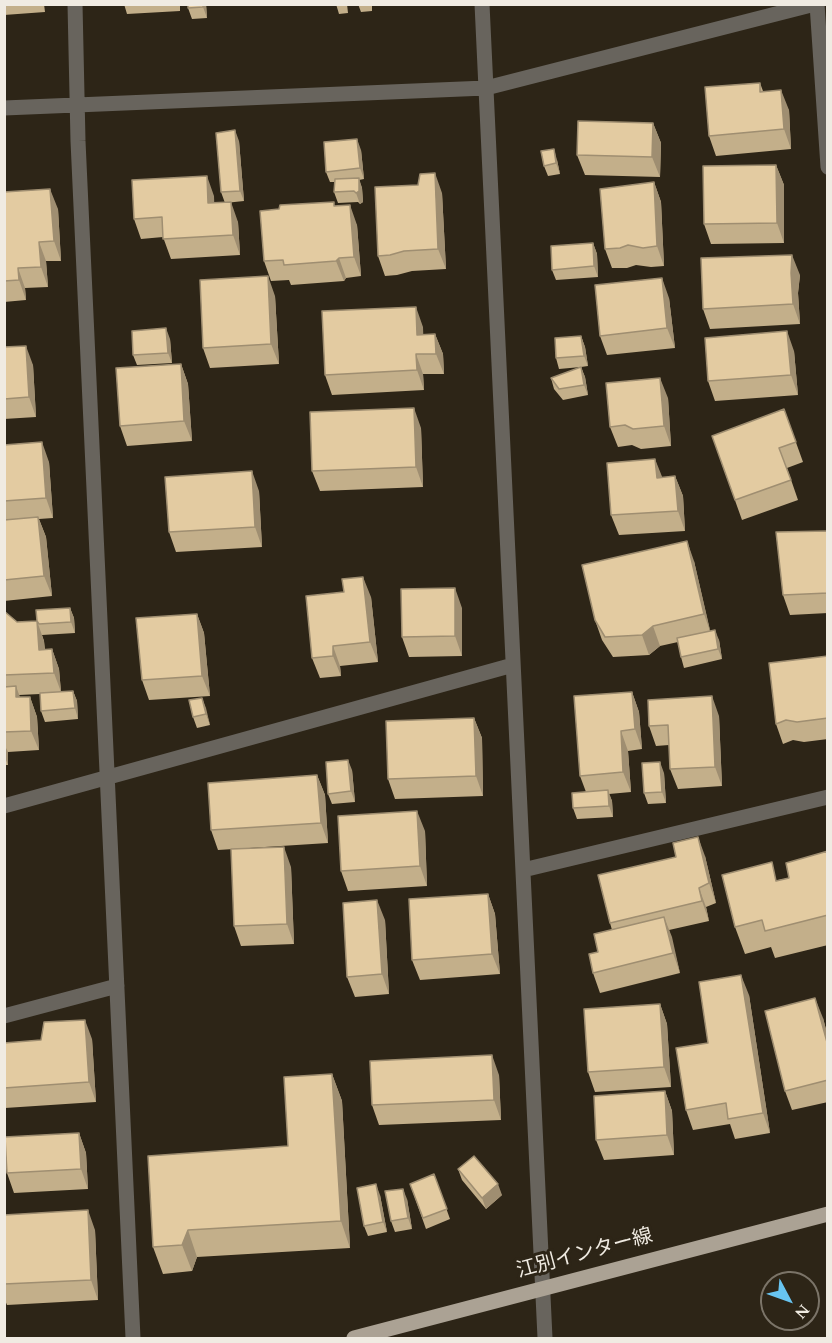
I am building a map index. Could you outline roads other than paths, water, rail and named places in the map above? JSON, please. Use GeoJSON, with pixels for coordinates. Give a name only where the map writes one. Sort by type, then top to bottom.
{"type":"FeatureCollection","features":[{"type":"Feature","properties":{"kind":"main road","name":"江別インター線"},"geometry":{"type":"LineString","coordinates":[[354,1338],[828,1214]]}},
{"type":"Feature","properties":{"kind":"street"},"geometry":{"type":"LineString","coordinates":[[75,4],[77,105],[133,1338]]}},
{"type":"Feature","properties":{"kind":"street"},"geometry":{"type":"LineString","coordinates":[[482,4],[545,1338]]}},
{"type":"Feature","properties":{"kind":"street"},"geometry":{"type":"LineString","coordinates":[[4,108],[486,88],[816,4],[828,167]]}},
{"type":"Feature","properties":{"kind":"street"},"geometry":{"type":"LineString","coordinates":[[4,806],[513,665]]}},
{"type":"Feature","properties":{"kind":"street"},"geometry":{"type":"LineString","coordinates":[[523,870],[828,797]]}},
{"type":"Feature","properties":{"kind":"street"},"geometry":{"type":"LineString","coordinates":[[4,1016],[117,986]]}}]}
